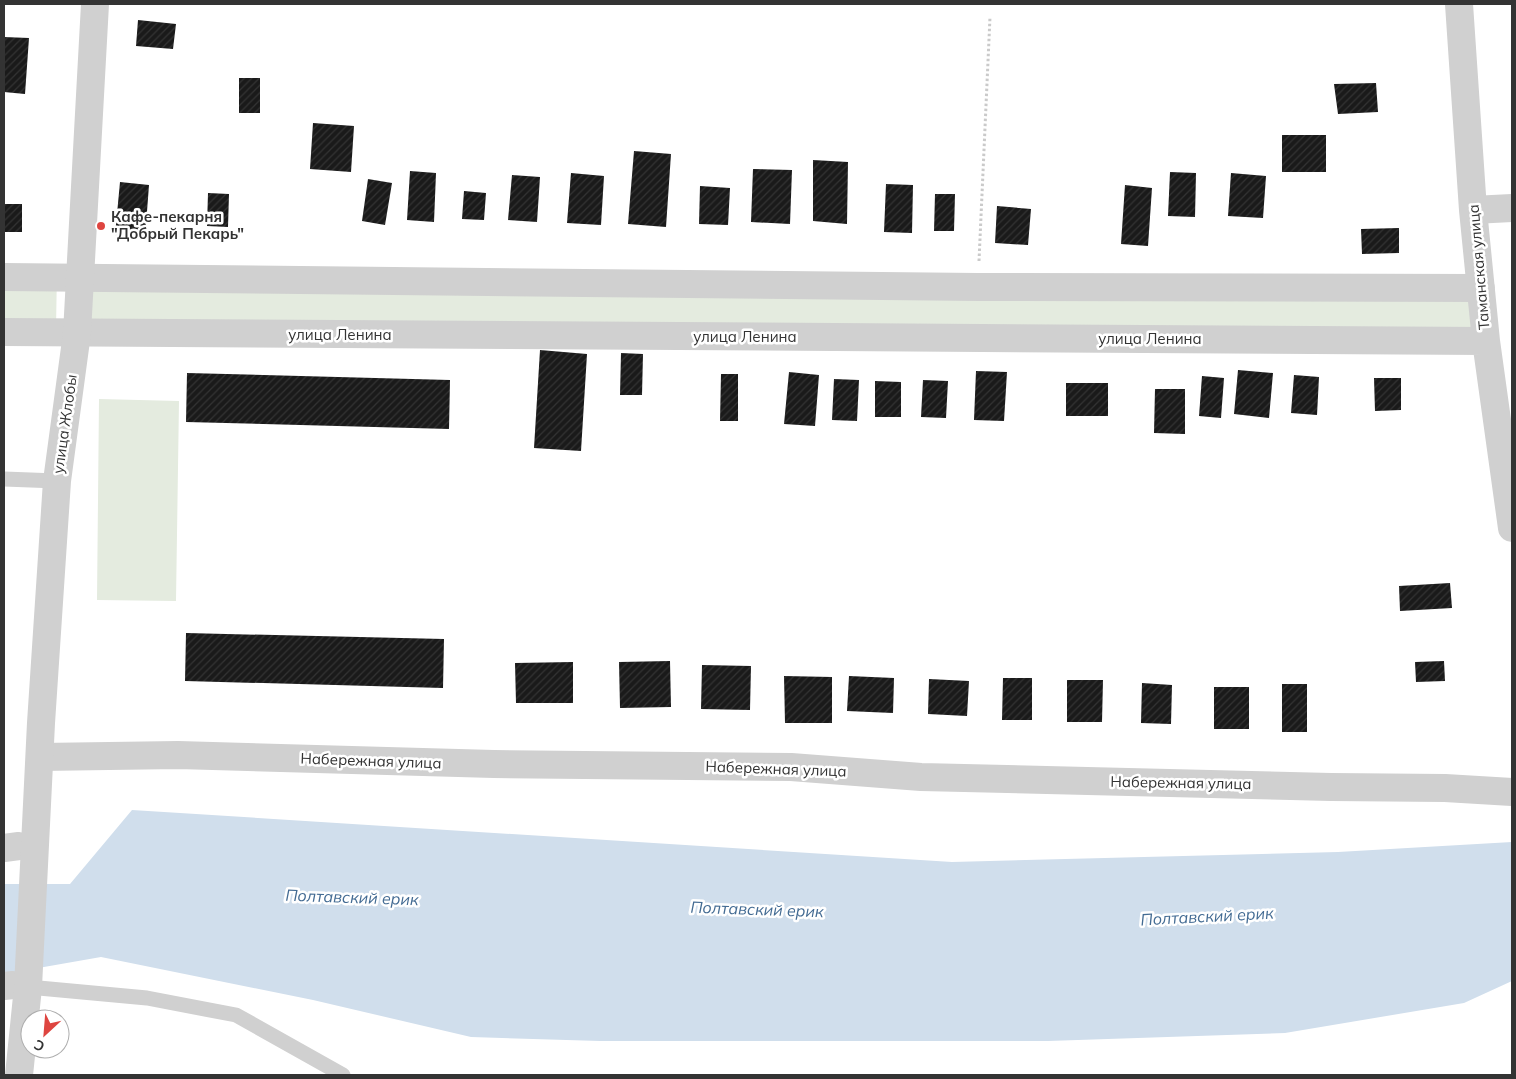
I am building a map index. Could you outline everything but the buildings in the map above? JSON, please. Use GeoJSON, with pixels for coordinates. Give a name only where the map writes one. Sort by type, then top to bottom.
{"type":"FeatureCollection","features":[{"type":"Feature","properties":{"kind":"street","name":"улица Жлобы"},"geometry":{"type":"LineString","coordinates":[[15,986],[20,846],[40,757],[57,481],[77,333],[95,4]]}},
{"type":"Feature","properties":{"kind":"street","name":"Таманская улица"},"geometry":{"type":"LineString","coordinates":[[1459,4],[1473,210],[1486,340],[1512,528]]}},
{"type":"Feature","properties":{"kind":"street"},"geometry":{"type":"LineString","coordinates":[[1473,210],[1512,208]]}},
{"type":"Feature","properties":{"kind":"street"},"geometry":{"type":"LineString","coordinates":[[4,277],[978,287],[1481,288]]}},
{"type":"Feature","properties":{"kind":"street","name":"улица Ленина"},"geometry":{"type":"LineString","coordinates":[[4,332],[1486,340]]}},
{"type":"Feature","properties":{"kind":"street","name":"Набережная улица"},"geometry":{"type":"LineString","coordinates":[[40,757],[178,755],[494,764],[791,767],[921,777],[1445,788],[1512,792]]}},
{"type":"Feature","properties":{"kind":"street"},"geometry":{"type":"LineString","coordinates":[[15,986],[19,1075]]}},
{"type":"Feature","properties":{"kind":"lane"},"geometry":{"type":"LineString","coordinates":[[4,479],[57,481]]}},
{"type":"Feature","properties":{"kind":"lane"},"geometry":{"type":"LineString","coordinates":[[15,986],[147,998],[236,1015],[342,1075]]}},
{"type":"Feature","properties":{"kind":"path"},"geometry":{"type":"LineString","coordinates":[[978,287],[990,17]]}},
{"type":"Feature","properties":{"kind":"shaded area"},"geometry":{"type":"Polygon","coordinates":[[[4,269],[57,270],[56,329],[4,328],[4,269]]]}},
{"type":"Feature","properties":{"kind":"shaded area"},"geometry":{"type":"Polygon","coordinates":[[[68,270],[1475,296],[1480,335],[66,330],[68,270]]]}},
{"type":"Feature","properties":{"kind":"shaded area"},"geometry":{"type":"Polygon","coordinates":[[[99,399],[179,401],[176,601],[97,600],[99,399]]]}},
{"type":"Feature","properties":{"kind":"water","name":"Полтавский ерик"},"geometry":{"type":"Polygon","coordinates":[[[132,810],[952,862],[1338,852],[1512,842],[1512,981],[1464,1003],[1285,1033],[1048,1041],[600,1041],[471,1037],[313,1000],[101,957],[4,974],[4,884],[70,884],[132,810]]]}},
{"type":"Feature","properties":{"kind":"place","name":"Кафе-пекарня \"Добрый Пекарь\""},"geometry":{"type":"Point","coordinates":[101,226]}}]}
